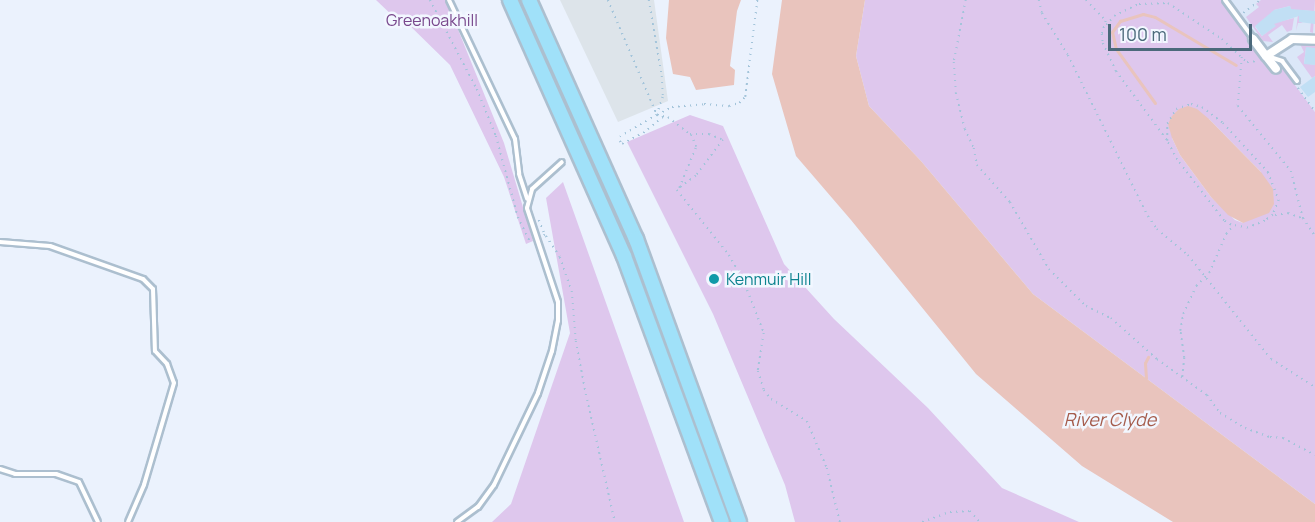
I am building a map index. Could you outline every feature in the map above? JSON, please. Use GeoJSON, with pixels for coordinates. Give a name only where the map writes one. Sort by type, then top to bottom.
{"type":"FeatureCollection","features":[{"type":"Feature","properties":{"kind":"highway"},"geometry":{"type":"LineString","coordinates":[[510,0],[624,256],[722,522]]}},
{"type":"Feature","properties":{"kind":"highway"},"geometry":{"type":"LineString","coordinates":[[529,0],[636,239],[739,522]]}},
{"type":"Feature","properties":{"kind":"street"},"geometry":{"type":"LineString","coordinates":[[1253,39],[1263,57],[1276,69]]}},
{"type":"Feature","properties":{"kind":"street"},"geometry":{"type":"LineString","coordinates":[[1263,57],[1292,39],[1315,40]]}},
{"type":"Feature","properties":{"kind":"lane"},"geometry":{"type":"LineString","coordinates":[[449,0],[515,139],[519,174],[527,200],[529,219],[553,280],[558,302],[558,321],[552,351],[538,393],[494,484],[478,507],[457,522]]}},
{"type":"Feature","properties":{"kind":"lane"},"geometry":{"type":"LineString","coordinates":[[1225,0],[1253,39]]}},
{"type":"Feature","properties":{"kind":"lane"},"geometry":{"type":"LineString","coordinates":[[1263,57],[1282,61],[1297,81]]}},
{"type":"Feature","properties":{"kind":"lane"},"geometry":{"type":"LineString","coordinates":[[527,200],[537,183],[562,162]]}},
{"type":"Feature","properties":{"kind":"lane"},"geometry":{"type":"LineString","coordinates":[[0,242],[50,246],[143,279],[153,289],[155,351],[167,364],[174,383],[144,485],[128,522]]}},
{"type":"Feature","properties":{"kind":"lane"},"geometry":{"type":"LineString","coordinates":[[0,469],[15,474],[56,474],[79,482],[98,522]]}},
{"type":"Feature","properties":{"kind":"path"},"geometry":{"type":"LineString","coordinates":[[430,0],[477,89],[496,136],[518,217],[530,242],[545,236]]}},
{"type":"Feature","properties":{"kind":"path"},"geometry":{"type":"LineString","coordinates":[[608,0],[657,115]]}},
{"type":"Feature","properties":{"kind":"path"},"geometry":{"type":"LineString","coordinates":[[649,0],[662,76],[663,96],[657,115]]}},
{"type":"Feature","properties":{"kind":"path"},"geometry":{"type":"LineString","coordinates":[[663,116],[643,134],[622,144],[620,139],[672,107],[704,104],[729,106],[739,103],[745,97],[757,0]]}},
{"type":"Feature","properties":{"kind":"path"},"geometry":{"type":"LineString","coordinates":[[966,0],[954,62],[965,129],[974,147],[977,165],[1010,202],[1049,269],[1086,306],[1111,318],[1182,378],[1207,395],[1220,413],[1245,428],[1270,437],[1283,438],[1315,455]]}},
{"type":"Feature","properties":{"kind":"path"},"geometry":{"type":"LineString","coordinates":[[1039,0],[1042,13],[1068,55],[1148,216],[1157,229],[1188,255],[1271,359],[1315,387]]}},
{"type":"Feature","properties":{"kind":"path"},"geometry":{"type":"LineString","coordinates":[[1086,0],[1104,17],[1106,25]]}},
{"type":"Feature","properties":{"kind":"path"},"geometry":{"type":"LineString","coordinates":[[1165,0],[1222,39],[1251,63],[1263,57]]}},
{"type":"Feature","properties":{"kind":"path"},"geometry":{"type":"LineString","coordinates":[[1237,17],[1260,0]]}},
{"type":"Feature","properties":{"kind":"path"},"geometry":{"type":"LineString","coordinates":[[1168,3],[1139,4],[1114,16],[1106,25],[1102,34],[1103,43],[1116,71],[1167,141],[1200,192],[1224,221],[1233,226],[1248,228],[1273,215],[1288,213],[1303,218]]}},
{"type":"Feature","properties":{"kind":"path"},"geometry":{"type":"LineString","coordinates":[[1242,57],[1238,106],[1291,171],[1303,218],[1315,236]]}},
{"type":"Feature","properties":{"kind":"path"},"geometry":{"type":"LineString","coordinates":[[1297,81],[1296,85],[1315,111]]}},
{"type":"Feature","properties":{"kind":"path"},"geometry":{"type":"LineString","coordinates":[[1167,141],[1167,124],[1176,109],[1191,104],[1202,107],[1223,123],[1268,172],[1279,200],[1273,215]]}},
{"type":"Feature","properties":{"kind":"path"},"geometry":{"type":"LineString","coordinates":[[657,115],[663,116],[690,134],[696,147],[677,190],[679,196],[729,255],[743,279],[764,333],[758,370],[764,390],[771,399],[807,422],[827,468],[840,522]]}},
{"type":"Feature","properties":{"kind":"path"},"geometry":{"type":"LineString","coordinates":[[679,189],[696,176],[723,140],[709,134],[690,134]]}},
{"type":"Feature","properties":{"kind":"path"},"geometry":{"type":"LineString","coordinates":[[539,219],[545,236],[560,257],[572,291],[576,341],[615,522]]}},
{"type":"Feature","properties":{"kind":"path"},"geometry":{"type":"LineString","coordinates":[[1182,378],[1184,358],[1180,331],[1183,314],[1196,286],[1205,276],[1226,234],[1233,226]]}},
{"type":"Feature","properties":{"kind":"path"},"geometry":{"type":"LineString","coordinates":[[922,522],[950,512],[970,511],[980,522]]}},
{"type":"Feature","properties":{"kind":"shaded area"},"geometry":{"type":"Polygon","coordinates":[[[560,0],[654,0],[668,101],[618,122],[560,0]]]}},
{"type":"Feature","properties":{"kind":"shaded area"},"geometry":{"type":"Polygon","coordinates":[[[1221,0],[1315,0],[1315,112],[1283,69],[1273,76],[1249,43],[1252,40],[1221,0]]]}},
{"type":"Feature","properties":{"kind":"green space","name":"Greenoakhill"},"geometry":{"type":"Polygon","coordinates":[[[376,0],[446,0],[504,143],[533,241],[526,244],[504,177],[450,65],[401,17],[396,19],[376,0]]]}},
{"type":"Feature","properties":{"kind":"green space"},"geometry":{"type":"Polygon","coordinates":[[[865,0],[1221,0],[1252,40],[1249,43],[1273,75],[1283,69],[1315,112],[1315,504],[1033,294],[921,161],[869,106],[856,56],[865,0]],[[1209,119],[1172,138],[1180,155],[1211,197],[1235,220],[1243,223],[1261,172],[1209,119]]]}},
{"type":"Feature","properties":{"kind":"green space"},"geometry":{"type":"Polygon","coordinates":[[[1261,0],[1315,0],[1313,33],[1310,32],[1312,11],[1300,10],[1299,21],[1303,23],[1298,23],[1296,31],[1298,14],[1292,14],[1290,6],[1274,10],[1278,22],[1294,18],[1292,30],[1287,32],[1282,25],[1268,35],[1273,42],[1263,41],[1246,17],[1259,7],[1256,4],[1261,0]],[[1268,17],[1255,27],[1262,36],[1275,26],[1268,17]]]}},
{"type":"Feature","properties":{"kind":"green space"},"geometry":{"type":"Polygon","coordinates":[[[1299,42],[1315,44],[1315,48],[1306,48],[1304,63],[1315,65],[1315,76],[1312,78],[1297,57],[1304,52],[1299,42]]]}},
{"type":"Feature","properties":{"kind":"green space"},"geometry":{"type":"Polygon","coordinates":[[[690,115],[723,126],[784,264],[834,319],[928,408],[1002,488],[1079,522],[795,522],[785,485],[713,314],[627,142],[690,115]]]}},
{"type":"Feature","properties":{"kind":"green space"},"geometry":{"type":"Polygon","coordinates":[[[563,182],[684,522],[492,522],[511,504],[570,333],[546,198],[563,182]]]}},
{"type":"Feature","properties":{"kind":"water"},"geometry":{"type":"Polygon","coordinates":[[[669,0],[741,0],[737,11],[730,66],[735,70],[734,85],[696,90],[690,77],[673,74],[666,38],[669,0]]]}},
{"type":"Feature","properties":{"kind":"water","name":"River Clyde"},"geometry":{"type":"Polygon","coordinates":[[[782,0],[865,0],[856,56],[869,106],[921,161],[1033,294],[1315,504],[1315,522],[1173,522],[1082,466],[976,374],[796,156],[772,74],[782,0]]]}},
{"type":"Feature","properties":{"kind":"water"},"geometry":{"type":"Polygon","coordinates":[[[1188,106],[1197,109],[1209,119],[1261,172],[1273,189],[1274,204],[1269,213],[1243,223],[1228,215],[1211,197],[1180,155],[1168,124],[1179,109],[1188,106]]]}},
{"type":"Feature","properties":{"kind":"building"},"geometry":{"type":"Polygon","coordinates":[[[1290,6],[1291,9],[1315,11],[1315,24],[1299,22],[1299,16],[1274,24],[1276,26],[1262,36],[1255,26],[1274,10],[1290,6]]]}},
{"type":"Feature","properties":{"kind":"building"},"geometry":{"type":"Polygon","coordinates":[[[1306,47],[1315,48],[1315,65],[1304,64],[1306,47]]]}},
{"type":"Feature","properties":{"kind":"building"},"geometry":{"type":"Polygon","coordinates":[[[1315,76],[1315,92],[1308,97],[1300,87],[1315,76]]]}},
{"type":"Feature","properties":{"kind":"waterway"},"geometry":{"type":"LineString","coordinates":[[1155,103],[1116,49],[1112,32],[1120,21],[1143,14],[1155,17],[1236,65]]}},
{"type":"Feature","properties":{"kind":"waterway"},"geometry":{"type":"LineString","coordinates":[[1146,378],[1145,363],[1148,357]]}},
{"type":"Feature","properties":{"kind":"place","name":"Kenmuir Hill"},"geometry":{"type":"Point","coordinates":[714,279]}}]}
